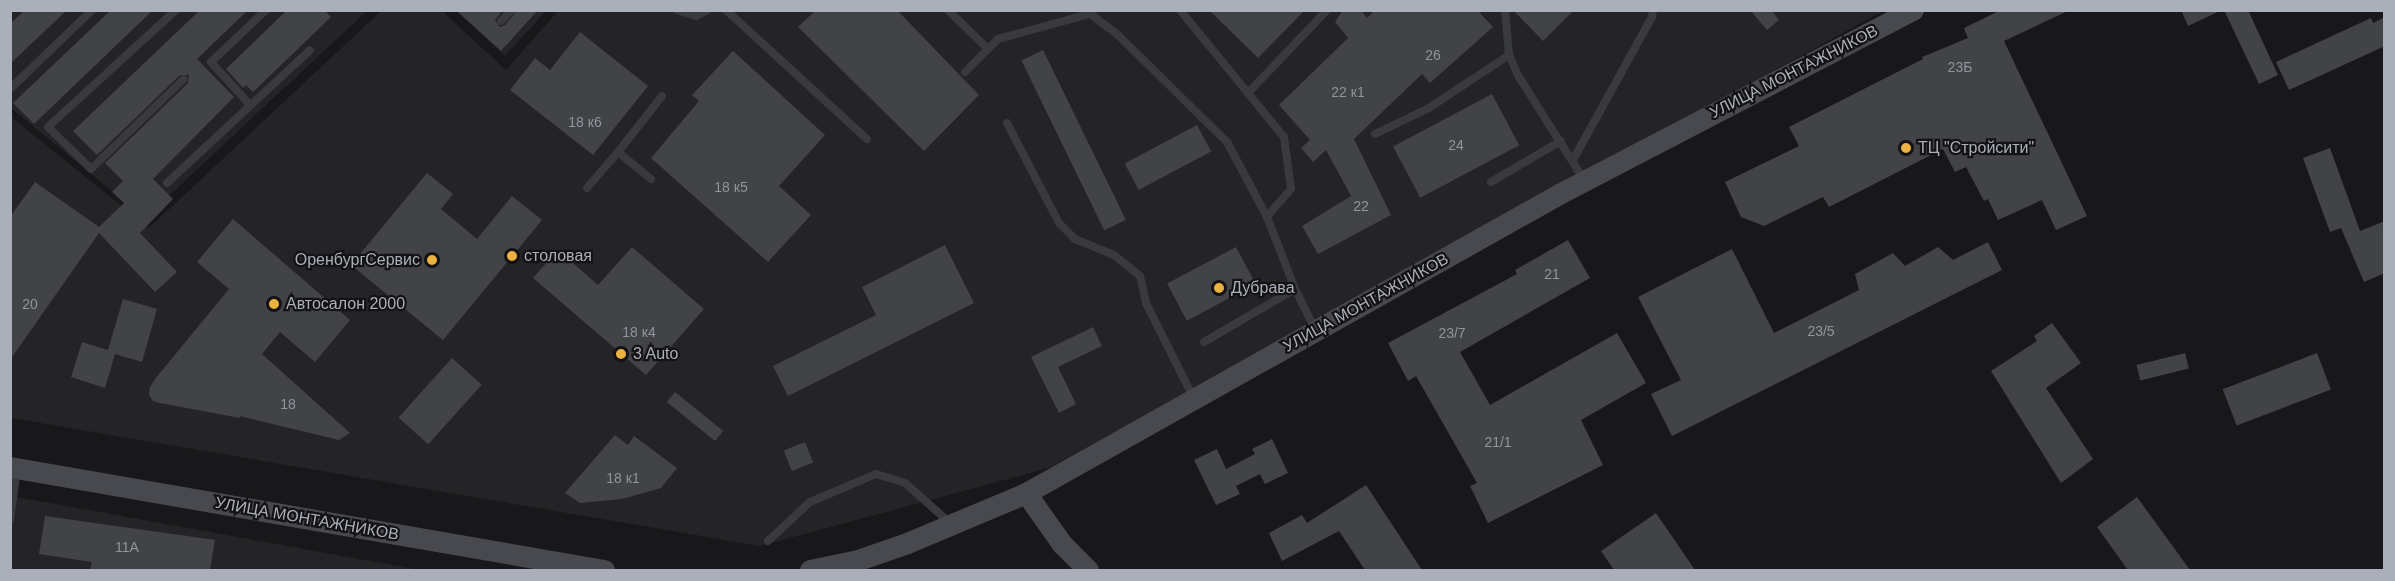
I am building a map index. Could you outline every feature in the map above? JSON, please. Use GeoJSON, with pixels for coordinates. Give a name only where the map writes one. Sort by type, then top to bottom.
{"type":"FeatureCollection","features":[{"type":"Feature","properties":{"kind":"main road","name":"УЛИЦА МОНТАЖНИКОВ"},"geometry":{"type":"LineString","coordinates":[[810,570],[858,560],[1026,494],[1585,181],[1913,10]]}},
{"type":"Feature","properties":{"kind":"main road","name":"УЛИЦА МОНТАЖНИКОВ"},"geometry":{"type":"LineString","coordinates":[[14,467],[550,566],[604,570]]}},
{"type":"Feature","properties":{"kind":"main road"},"geometry":{"type":"LineString","coordinates":[[1026,494],[1062,544],[1088,570]]}},
{"type":"Feature","properties":{"kind":"lane"},"geometry":{"type":"LineString","coordinates":[[10,89],[92,10]]}},
{"type":"Feature","properties":{"kind":"lane"},"geometry":{"type":"LineString","coordinates":[[176,10],[48,128],[91,169],[184,79]]}},
{"type":"Feature","properties":{"kind":"lane"},"geometry":{"type":"LineString","coordinates":[[250,105],[211,62],[266,10]]}},
{"type":"Feature","properties":{"kind":"lane"},"geometry":{"type":"LineString","coordinates":[[501,21],[512,10]]}},
{"type":"Feature","properties":{"kind":"lane"},"geometry":{"type":"LineString","coordinates":[[677,10],[696,16],[708,10]]}},
{"type":"Feature","properties":{"kind":"lane"},"geometry":{"type":"LineString","coordinates":[[726,10],[867,139]]}},
{"type":"Feature","properties":{"kind":"lane"},"geometry":{"type":"LineString","coordinates":[[948,10],[988,49]]}},
{"type":"Feature","properties":{"kind":"lane"},"geometry":{"type":"LineString","coordinates":[[1180,10],[1284,137],[1291,189],[1267,217]]}},
{"type":"Feature","properties":{"kind":"lane"},"geometry":{"type":"LineString","coordinates":[[1248,93],[1327,10]]}},
{"type":"Feature","properties":{"kind":"lane"},"geometry":{"type":"LineString","coordinates":[[1505,10],[1509,55],[1519,77],[1562,141],[1585,181]]}},
{"type":"Feature","properties":{"kind":"lane"},"geometry":{"type":"LineString","coordinates":[[1573,160],[1653,17],[1653,10]]}},
{"type":"Feature","properties":{"kind":"lane"},"geometry":{"type":"LineString","coordinates":[[965,72],[998,39],[1087,12],[1118,35],[1227,142],[1267,217],[1295,289],[1316,332]]}},
{"type":"Feature","properties":{"kind":"lane"},"geometry":{"type":"LineString","coordinates":[[167,183],[310,50]]}},
{"type":"Feature","properties":{"kind":"lane"},"geometry":{"type":"LineString","coordinates":[[1375,134],[1430,108],[1509,55]]}},
{"type":"Feature","properties":{"kind":"lane"},"geometry":{"type":"LineString","coordinates":[[587,188],[662,96]]}},
{"type":"Feature","properties":{"kind":"lane"},"geometry":{"type":"LineString","coordinates":[[1007,123],[1059,223],[1075,239],[1114,255],[1140,276],[1146,303],[1194,399]]}},
{"type":"Feature","properties":{"kind":"lane"},"geometry":{"type":"LineString","coordinates":[[1491,182],[1562,141]]}},
{"type":"Feature","properties":{"kind":"lane"},"geometry":{"type":"LineString","coordinates":[[618,152],[651,179]]}},
{"type":"Feature","properties":{"kind":"lane"},"geometry":{"type":"LineString","coordinates":[[1204,342],[1295,289]]}},
{"type":"Feature","properties":{"kind":"lane"},"geometry":{"type":"LineString","coordinates":[[10,520],[14,467]]}},
{"type":"Feature","properties":{"kind":"lane"},"geometry":{"type":"LineString","coordinates":[[768,541],[810,502],[876,474],[905,483],[952,525]]}},
{"type":"Feature","properties":{"kind":"shaded area"},"geometry":{"type":"Polygon","coordinates":[[[559,10],[1883,11],[1049,468],[760,546],[11,418],[10,116],[149,228],[381,11],[442,11],[506,70],[559,10]]]}},
{"type":"Feature","properties":{"kind":"shaded area"},"geometry":{"type":"Polygon","coordinates":[[[10,11],[367,11],[145,218],[11,108],[10,11]]]}},
{"type":"Feature","properties":{"kind":"shaded area"},"geometry":{"type":"Polygon","coordinates":[[[456,11],[546,11],[505,56],[456,11]]]}},
{"type":"Feature","properties":{"kind":"shaded area"},"geometry":{"type":"Polygon","coordinates":[[[11,496],[420,570],[11,570],[11,496]]]}},
{"type":"Feature","properties":{"kind":"building"},"geometry":{"type":"Polygon","coordinates":[[[25,10],[67,10],[10,64],[10,24],[25,10]]]}},
{"type":"Feature","properties":{"kind":"building"},"geometry":{"type":"Polygon","coordinates":[[[111,10],[153,10],[34,124],[13,103],[111,10]]]}},
{"type":"Feature","properties":{"kind":"building"},"geometry":{"type":"Polygon","coordinates":[[[200,10],[248,10],[197,59],[234,97],[153,179],[173,199],[140,233],[177,272],[155,292],[99,233],[10,360],[10,217],[35,182],[99,227],[124,203],[112,192],[123,181],[105,163],[188,83],[189,75],[180,75],[97,155],[73,131],[200,10]]]}},
{"type":"Feature","properties":{"kind":"building"},"geometry":{"type":"Polygon","coordinates":[[[287,10],[324,10],[331,17],[253,92],[246,85],[243,88],[226,69],[287,10]]]}},
{"type":"Feature","properties":{"kind":"building"},"geometry":{"type":"Polygon","coordinates":[[[456,10],[503,10],[495,20],[500,27],[505,25],[518,10],[538,10],[501,51],[456,10]]]}},
{"type":"Feature","properties":{"kind":"building"},"geometry":{"type":"Polygon","coordinates":[[[816,10],[897,10],[979,95],[924,151],[798,27],[816,10]]]}},
{"type":"Feature","properties":{"kind":"building"},"geometry":{"type":"Polygon","coordinates":[[[1209,10],[1305,10],[1258,58],[1209,10]]]}},
{"type":"Feature","properties":{"kind":"building"},"geometry":{"type":"Polygon","coordinates":[[[1343,10],[1361,10],[1367,18],[1375,10],[1477,10],[1493,27],[1430,83],[1422,74],[1354,139],[1391,215],[1318,254],[1302,226],[1351,196],[1326,150],[1313,162],[1301,148],[1310,140],[1279,105],[1348,38],[1335,22],[1343,10]]]}},
{"type":"Feature","properties":{"kind":"building"},"geometry":{"type":"Polygon","coordinates":[[[1513,10],[1574,10],[1543,41],[1513,10]]]}},
{"type":"Feature","properties":{"kind":"building"},"geometry":{"type":"Polygon","coordinates":[[[1750,10],[1771,10],[1779,20],[1767,30],[1750,10]]]}},
{"type":"Feature","properties":{"kind":"building","name":"ТЦ \"Стройсити\""},"geometry":{"type":"Polygon","coordinates":[[[2001,10],[2070,10],[2004,41],[2087,216],[2056,230],[2042,200],[1998,220],[1988,199],[1984,201],[1966,167],[1955,172],[1943,149],[1829,207],[1823,197],[1764,226],[1741,217],[1725,182],[1799,146],[1789,127],[1923,59],[1922,57],[1968,38],[1964,28],[2001,10]]]}},
{"type":"Feature","properties":{"kind":"building"},"geometry":{"type":"Polygon","coordinates":[[[2181,10],[2222,10],[2188,26],[2181,10]]]}},
{"type":"Feature","properties":{"kind":"building"},"geometry":{"type":"Polygon","coordinates":[[[2224,10],[2248,10],[2278,75],[2259,84],[2224,10]]]}},
{"type":"Feature","properties":{"kind":"building"},"geometry":{"type":"Polygon","coordinates":[[[2385,17],[2385,46],[2289,90],[2276,62],[2371,18],[2373,23],[2385,17]]]}},
{"type":"Feature","properties":{"kind":"building"},"geometry":{"type":"Polygon","coordinates":[[[580,32],[648,86],[593,155],[510,90],[535,58],[550,70],[580,32]]]}},
{"type":"Feature","properties":{"kind":"building"},"geometry":{"type":"Polygon","coordinates":[[[1043,50],[1126,220],[1104,230],[1021,61],[1043,50]]]}},
{"type":"Feature","properties":{"kind":"building"},"geometry":{"type":"Polygon","coordinates":[[[733,51],[825,135],[779,186],[811,215],[768,262],[651,158],[699,101],[692,95],[733,51]]]}},
{"type":"Feature","properties":{"kind":"building"},"geometry":{"type":"Polygon","coordinates":[[[1492,94],[1519,145],[1420,198],[1393,147],[1492,94]]]}},
{"type":"Feature","properties":{"kind":"building"},"geometry":{"type":"Polygon","coordinates":[[[1197,125],[1211,151],[1139,190],[1125,163],[1197,125]]]}},
{"type":"Feature","properties":{"kind":"building"},"geometry":{"type":"Polygon","coordinates":[[[2330,148],[2360,231],[2385,221],[2385,273],[2364,282],[2341,228],[2330,232],[2303,158],[2330,148]]]}},
{"type":"Feature","properties":{"kind":"building","name":"ОренбургСервис"},"geometry":{"type":"Polygon","coordinates":[[[427,173],[453,194],[441,209],[477,239],[512,196],[542,220],[443,340],[351,265],[427,173]]]}},
{"type":"Feature","properties":{"kind":"building","name":"Автосалон 2000"},"geometry":{"type":"Polygon","coordinates":[[[233,219],[350,320],[315,362],[280,332],[262,354],[350,433],[339,440],[240,416],[240,418],[160,403],[153,401],[149,395],[150,387],[155,379],[229,289],[197,262],[233,219]]]}},
{"type":"Feature","properties":{"kind":"building"},"geometry":{"type":"Polygon","coordinates":[[[1568,240],[1590,278],[1460,352],[1490,405],[1617,333],[1646,383],[1581,420],[1603,465],[1488,523],[1470,486],[1477,483],[1416,376],[1408,381],[1388,343],[1517,274],[1515,270],[1568,240]]]}},
{"type":"Feature","properties":{"kind":"building"},"geometry":{"type":"Polygon","coordinates":[[[1988,242],[2002,270],[1672,436],[1651,394],[1681,380],[1638,297],[1732,249],[1774,333],[1859,290],[1855,274],[1893,253],[1905,266],[1938,247],[1953,260],[1988,242]]]}},
{"type":"Feature","properties":{"kind":"building"},"geometry":{"type":"Polygon","coordinates":[[[945,245],[974,303],[788,396],[773,366],[876,315],[862,287],[945,245]]]}},
{"type":"Feature","properties":{"kind":"building"},"geometry":{"type":"Polygon","coordinates":[[[632,247],[704,309],[646,375],[533,278],[558,250],[598,285],[632,247]]]}},
{"type":"Feature","properties":{"kind":"building"},"geometry":{"type":"Polygon","coordinates":[[[1236,247],[1256,284],[1187,321],[1167,284],[1236,247]]]}},
{"type":"Feature","properties":{"kind":"building"},"geometry":{"type":"Polygon","coordinates":[[[123,299],[157,309],[142,362],[115,354],[105,388],[71,377],[82,342],[108,350],[123,299]]]}},
{"type":"Feature","properties":{"kind":"building"},"geometry":{"type":"Polygon","coordinates":[[[2052,323],[2081,363],[2046,388],[2093,459],[2061,483],[1991,371],[2037,341],[2034,336],[2052,323]]]}},
{"type":"Feature","properties":{"kind":"building"},"geometry":{"type":"Polygon","coordinates":[[[1093,327],[1102,346],[1058,367],[1076,404],[1059,413],[1031,357],[1093,327]]]}},
{"type":"Feature","properties":{"kind":"building"},"geometry":{"type":"Polygon","coordinates":[[[2185,353],[2189,369],[2140,381],[2136,365],[2185,353]]]}},
{"type":"Feature","properties":{"kind":"building"},"geometry":{"type":"Polygon","coordinates":[[[2317,353],[2331,389],[2237,426],[2223,389],[2317,353]]]}},
{"type":"Feature","properties":{"kind":"building"},"geometry":{"type":"Polygon","coordinates":[[[452,358],[482,385],[428,444],[398,417],[452,358]]]}},
{"type":"Feature","properties":{"kind":"building"},"geometry":{"type":"Polygon","coordinates":[[[675,392],[723,431],[715,441],[667,402],[675,392]]]}},
{"type":"Feature","properties":{"kind":"building"},"geometry":{"type":"Polygon","coordinates":[[[615,435],[628,445],[634,436],[677,468],[661,488],[622,499],[580,503],[565,493],[615,435]]]}},
{"type":"Feature","properties":{"kind":"building"},"geometry":{"type":"Polygon","coordinates":[[[1272,439],[1288,473],[1265,484],[1260,474],[1236,486],[1240,494],[1216,505],[1194,460],[1217,449],[1226,469],[1255,454],[1252,449],[1272,439]]]}},
{"type":"Feature","properties":{"kind":"building"},"geometry":{"type":"Polygon","coordinates":[[[805,442],[813,462],[792,471],[784,451],[805,442]]]}},
{"type":"Feature","properties":{"kind":"building"},"geometry":{"type":"Polygon","coordinates":[[[1366,485],[1422,570],[1365,570],[1339,531],[1282,561],[1269,533],[1302,515],[1307,523],[1366,485]]]}},
{"type":"Feature","properties":{"kind":"building"},"geometry":{"type":"Polygon","coordinates":[[[2137,497],[2190,570],[2128,570],[2097,527],[2137,497]]]}},
{"type":"Feature","properties":{"kind":"building"},"geometry":{"type":"Polygon","coordinates":[[[1656,513],[1695,570],[1614,570],[1601,551],[1656,513]]]}},
{"type":"Feature","properties":{"kind":"building"},"geometry":{"type":"Polygon","coordinates":[[[45,516],[215,540],[210,570],[90,570],[92,562],[39,554],[45,516]]]}},
{"type":"Feature","properties":{"kind":"place","name":"ТЦ \"Стройсити\""},"geometry":{"type":"Point","coordinates":[1906,148]}},
{"type":"Feature","properties":{"kind":"place","name":"столовая"},"geometry":{"type":"Point","coordinates":[512,256]}},
{"type":"Feature","properties":{"kind":"place","name":"ОренбургСервис"},"geometry":{"type":"Point","coordinates":[432,260]}},
{"type":"Feature","properties":{"kind":"place","name":"Дубрава"},"geometry":{"type":"Point","coordinates":[1219,288]}},
{"type":"Feature","properties":{"kind":"place","name":"Автосалон 2000"},"geometry":{"type":"Point","coordinates":[274,304]}},
{"type":"Feature","properties":{"kind":"place","name":"3 Auto"},"geometry":{"type":"Point","coordinates":[621,354]}}]}
